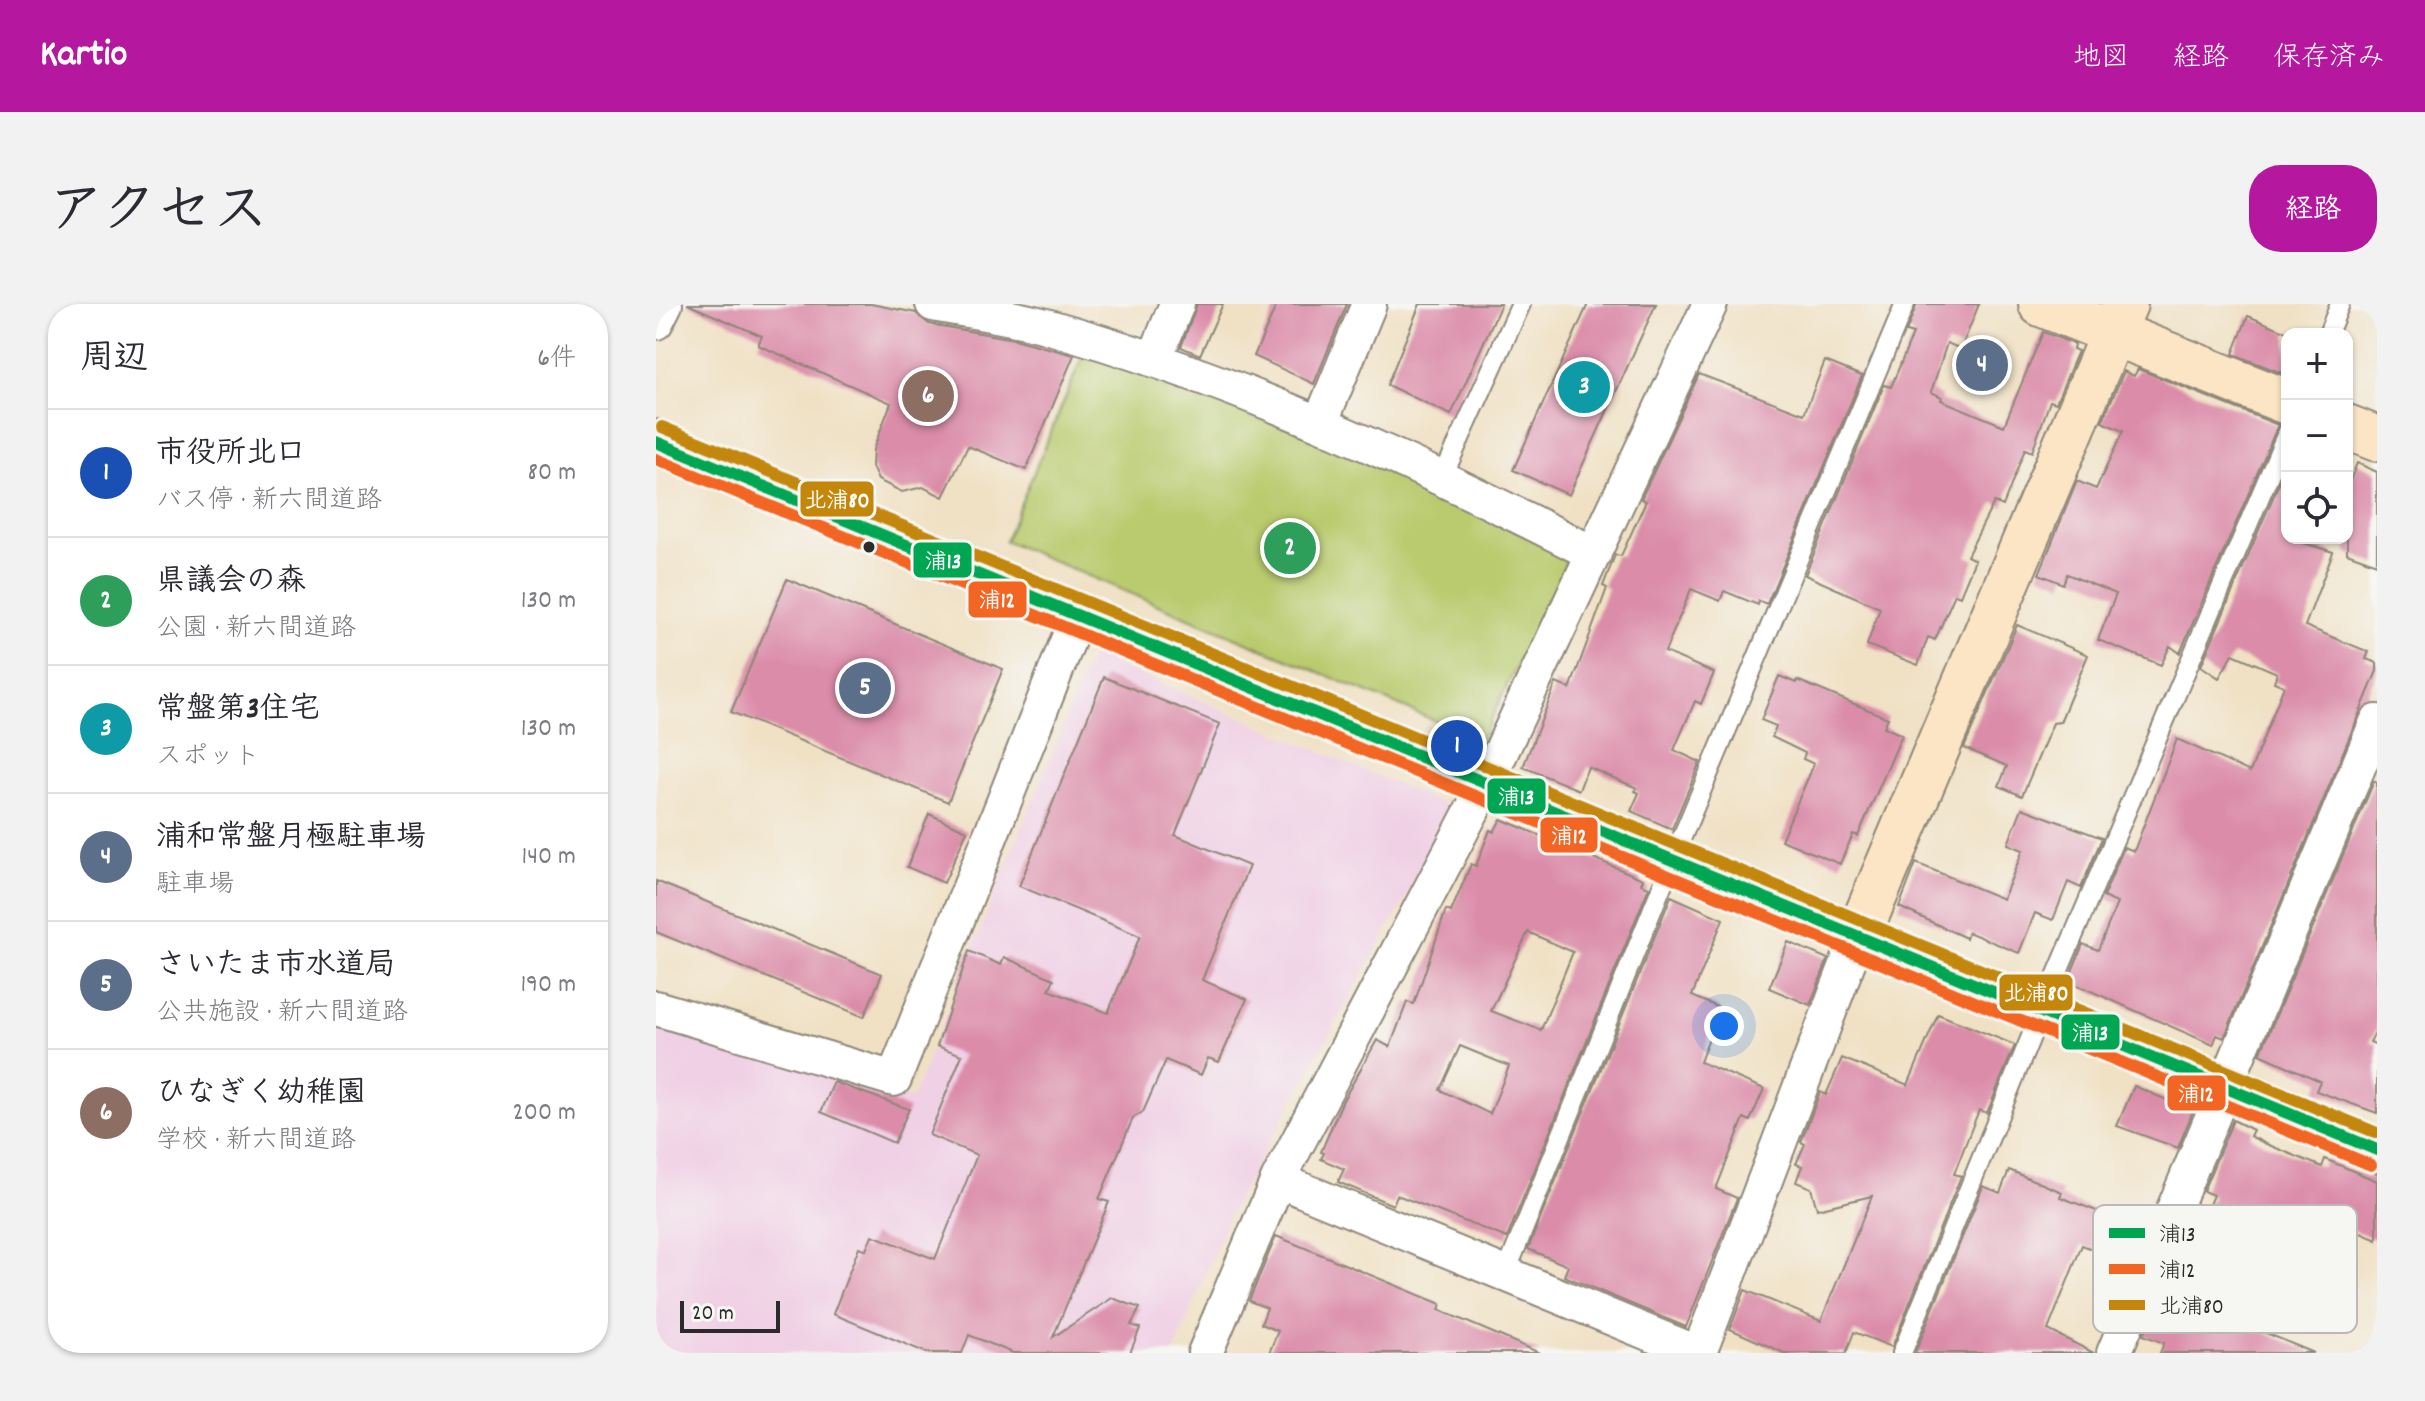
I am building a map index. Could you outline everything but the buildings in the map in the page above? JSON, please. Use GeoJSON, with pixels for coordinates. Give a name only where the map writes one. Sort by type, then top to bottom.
{"type":"FeatureCollection","features":[{"type":"Feature","properties":{"kind":"main road"},"geometry":{"type":"LineString","coordinates":[[656,442],[2377,1150]]}},
{"type":"Feature","properties":{"kind":"street"},"geometry":{"type":"LineString","coordinates":[[656,322],[665,304]]}},
{"type":"Feature","properties":{"kind":"street"},"geometry":{"type":"LineString","coordinates":[[933,304],[1042,325],[1155,358],[1321,421],[1443,476],[1594,554]]}},
{"type":"Feature","properties":{"kind":"street"},"geometry":{"type":"LineString","coordinates":[[1155,358],[1177,304]]}},
{"type":"Feature","properties":{"kind":"street"},"geometry":{"type":"LineString","coordinates":[[1321,421],[1369,304]]}},
{"type":"Feature","properties":{"kind":"street"},"geometry":{"type":"LineString","coordinates":[[1205,1353],[1278,1180],[1486,784],[1710,304]]}},
{"type":"Feature","properties":{"kind":"street"},"geometry":{"type":"LineString","coordinates":[[2041,304],[2119,318],[2283,400]]}},
{"type":"Feature","properties":{"kind":"street"},"geometry":{"type":"LineString","coordinates":[[1278,1180],[1698,1353],[1858,936],[2119,318]]}},
{"type":"Feature","properties":{"kind":"street"},"geometry":{"type":"LineString","coordinates":[[2353,429],[2377,439]]}},
{"type":"Feature","properties":{"kind":"street"},"geometry":{"type":"LineString","coordinates":[[656,1008],[894,1079],[1078,615]]}},
{"type":"Feature","properties":{"kind":"street"},"geometry":{"type":"LineString","coordinates":[[2176,1205],[2377,722]]}},
{"type":"Feature","properties":{"kind":"street"},"geometry":{"type":"LineString","coordinates":[[2114,1353],[2122,1333]]}},
{"type":"Feature","properties":{"kind":"lane"},"geometry":{"type":"LineString","coordinates":[[1443,476],[1521,304]]}},
{"type":"Feature","properties":{"kind":"lane"},"geometry":{"type":"LineString","coordinates":[[1505,1275],[1672,861],[1905,304]]}},
{"type":"Feature","properties":{"kind":"lane"},"geometry":{"type":"LineString","coordinates":[[2330,328],[2340,304]]}},
{"type":"Feature","properties":{"kind":"lane"},"geometry":{"type":"LineString","coordinates":[[1902,1353],[2041,1012],[2281,447]]}},
{"type":"Feature","properties":{"kind":"shaded area"},"geometry":{"type":"Polygon","coordinates":[[[1092,654],[1455,809],[1230,1213],[1174,1353],[656,1353],[656,1024],[912,1099],[1092,654]]]}},
{"type":"Feature","properties":{"kind":"green space"},"geometry":{"type":"Polygon","coordinates":[[[1085,351],[1187,380],[1570,555],[1481,740],[1005,541],[1085,351]]]}},
{"type":"Feature","properties":{"kind":"transit line","name":"北浦80"},"geometry":{"type":"LineString","coordinates":[[662,427],[2377,1133]]}},
{"type":"Feature","properties":{"kind":"transit line","name":"浦13"},"geometry":{"type":"LineString","coordinates":[[656,442],[2377,1150]]}},
{"type":"Feature","properties":{"kind":"transit line","name":"浦12"},"geometry":{"type":"LineString","coordinates":[[656,459],[2371,1165]]}},
{"type":"Feature","properties":{"kind":"place","name":"浦和常盤月極駐車場"},"geometry":{"type":"Point","coordinates":[1982,365]}},
{"type":"Feature","properties":{"kind":"place","name":"常盤第3住宅"},"geometry":{"type":"Point","coordinates":[1584,387]}},
{"type":"Feature","properties":{"kind":"place","name":"ひなぎく幼稚園"},"geometry":{"type":"Point","coordinates":[928,396]}},
{"type":"Feature","properties":{"kind":"place","name":"県議会の森"},"geometry":{"type":"Point","coordinates":[1290,548]}},
{"type":"Feature","properties":{"kind":"place","name":"さいたま市水道局"},"geometry":{"type":"Point","coordinates":[865,688]}},
{"type":"Feature","properties":{"kind":"place","name":"市役所北口"},"geometry":{"type":"Point","coordinates":[1457,746]}}]}
